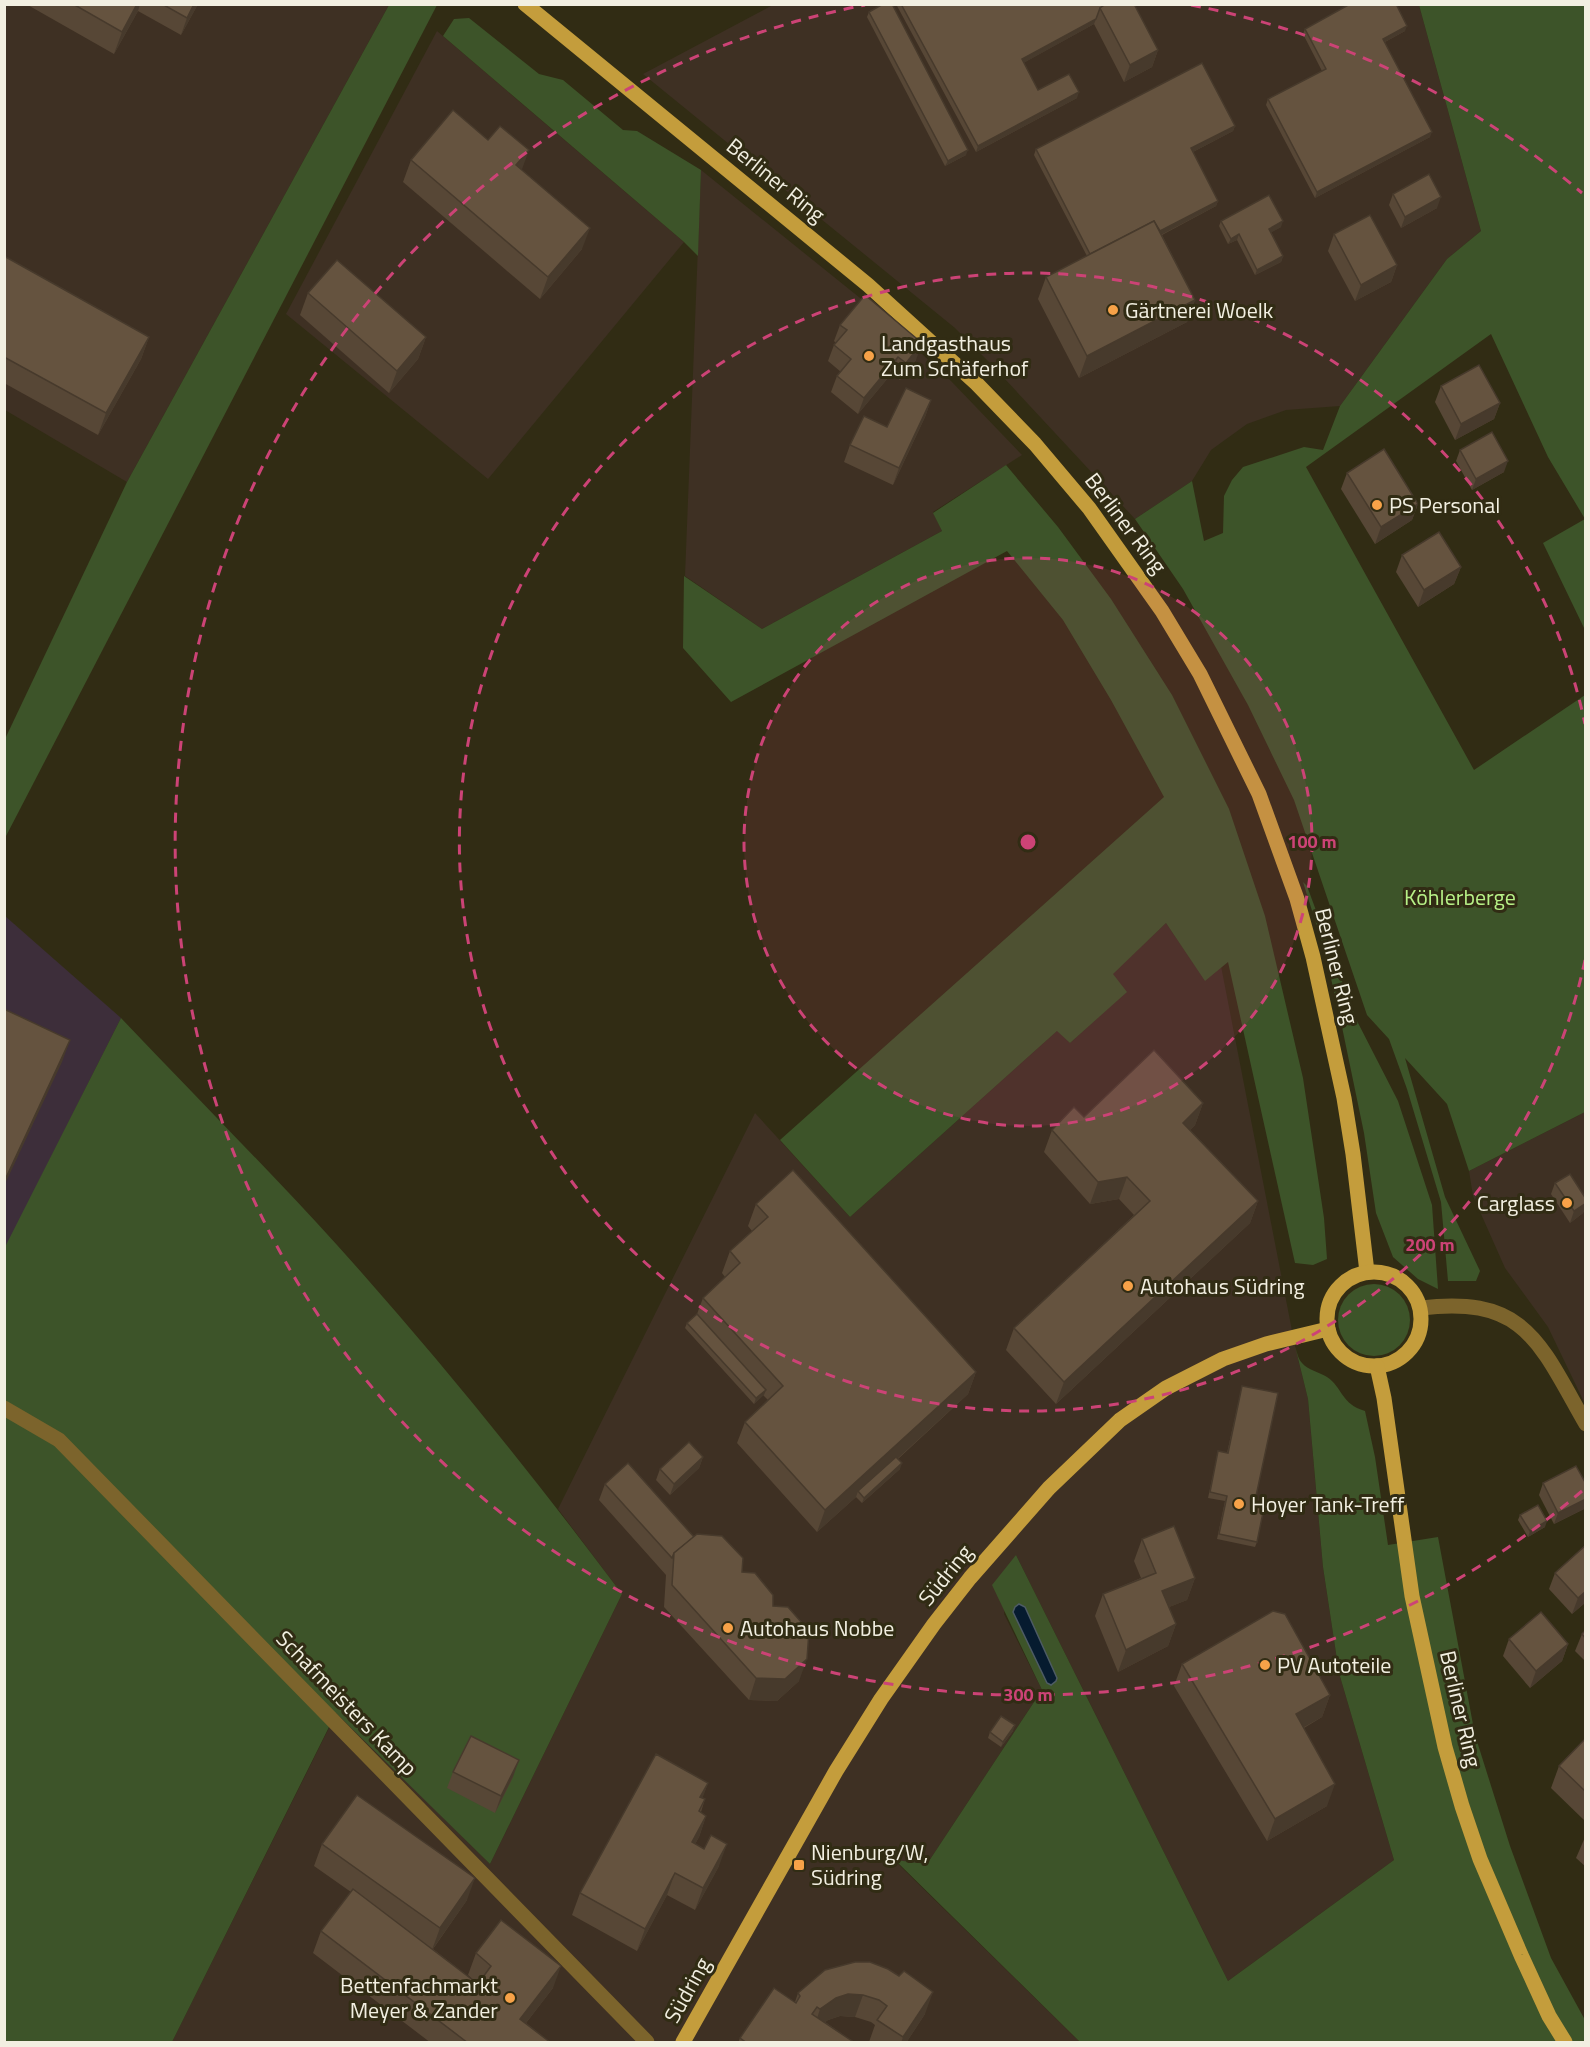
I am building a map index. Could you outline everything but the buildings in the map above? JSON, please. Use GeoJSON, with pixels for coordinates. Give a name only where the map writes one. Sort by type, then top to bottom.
{"type":"FeatureCollection","features":[{"type":"Feature","properties":{"kind":"main road","name":"Berliner Ring"},"geometry":{"type":"LineString","coordinates":[[525,4],[868,285],[977,384],[1035,444],[1089,508],[1162,611],[1200,674],[1259,794],[1297,899],[1313,957],[1344,1098],[1367,1272]]}},
{"type":"Feature","properties":{"kind":"main road"},"geometry":{"type":"LineString","coordinates":[[1367,1272],[1385,1273],[1401,1280],[1413,1292],[1421,1308],[1421,1329],[1412,1347],[1397,1361],[1377,1366],[1361,1364],[1346,1357],[1335,1344],[1328,1329],[1328,1310],[1335,1292],[1349,1279],[1367,1272]]}},
{"type":"Feature","properties":{"kind":"main road","name":"Südring"},"geometry":{"type":"LineString","coordinates":[[683,2043],[836,1771],[887,1690],[970,1578],[1049,1488],[1120,1420],[1166,1389],[1222,1359],[1266,1344],[1328,1329]]}},
{"type":"Feature","properties":{"kind":"main road","name":"Berliner Ring"},"geometry":{"type":"LineString","coordinates":[[1377,1366],[1384,1398],[1412,1596],[1445,1748],[1480,1859],[1549,2016],[1565,2043]]}},
{"type":"Feature","properties":{"kind":"street"},"geometry":{"type":"LineString","coordinates":[[1421,1308],[1460,1305],[1496,1311],[1512,1320],[1531,1335],[1547,1356],[1586,1424]]}},
{"type":"Feature","properties":{"kind":"street","name":"Schafmeisters Kamp"},"geometry":{"type":"LineString","coordinates":[[4,1408],[59,1440],[647,2043]]}},
{"type":"Feature","properties":{"kind":"shaded area"},"geometry":{"type":"Polygon","coordinates":[[[5,5],[389,5],[127,482],[5,410],[5,5]]]}},
{"type":"Feature","properties":{"kind":"shaded area"},"geometry":{"type":"Polygon","coordinates":[[[773,5],[1419,5],[1481,231],[1447,259],[1340,406],[1286,410],[1247,424],[1211,450],[1192,481],[1135,519],[955,328],[643,74],[773,5]]]}},
{"type":"Feature","properties":{"kind":"shaded area"},"geometry":{"type":"Polygon","coordinates":[[[437,31],[684,242],[488,479],[286,314],[437,31]]]}},
{"type":"Feature","properties":{"kind":"shaded area"},"geometry":{"type":"Polygon","coordinates":[[[701,170],[875,310],[951,381],[1022,455],[933,512],[942,531],[762,629],[685,576],[701,170]]]}},
{"type":"Feature","properties":{"kind":"shaded area"},"geometry":{"type":"Polygon","coordinates":[[[5,916],[121,1018],[5,1249],[5,916]]]}},
{"type":"Feature","properties":{"kind":"shaded area"},"geometry":{"type":"Polygon","coordinates":[[[1166,923],[1205,980],[1221,966],[1295,1346],[1308,1399],[1323,1567],[1339,1673],[1394,1860],[1228,1981],[1016,1555],[1004,1614],[1042,1690],[927,1864],[895,1861],[1080,2042],[172,2042],[337,1712],[490,1864],[622,1594],[558,1509],[755,1113],[850,1217],[1058,1030],[1070,1043],[1126,992],[1112,974],[1166,923]]]}},
{"type":"Feature","properties":{"kind":"shaded area"},"geometry":{"type":"Polygon","coordinates":[[[1585,1112],[1585,1404],[1548,1327],[1505,1268],[1473,1196],[1469,1171],[1585,1112]]]}},
{"type":"Feature","properties":{"kind":"green space"},"geometry":{"type":"Polygon","coordinates":[[[389,5],[437,5],[5,838],[5,739],[127,482],[389,5]]]}},
{"type":"Feature","properties":{"kind":"green space","name":"Köhlerberge"},"geometry":{"type":"Polygon","coordinates":[[[1419,5],[1586,5],[1585,630],[1543,543],[1585,519],[1548,457],[1491,334],[1306,467],[1474,770],[1585,695],[1585,1112],[1469,1171],[1447,1104],[1405,1058],[1445,1197],[1480,1271],[1476,1281],[1448,1281],[1441,1202],[1407,1089],[1389,1039],[1367,1015],[1294,800],[1248,705],[1183,589],[1135,519],[1192,481],[1204,541],[1223,533],[1224,496],[1232,480],[1243,467],[1304,447],[1323,450],[1340,406],[1447,259],[1481,231],[1419,5]]]}},
{"type":"Feature","properties":{"kind":"green space"},"geometry":{"type":"Polygon","coordinates":[[[469,18],[539,74],[563,80],[623,130],[637,131],[701,170],[698,256],[443,36],[454,19],[469,18]]]}},
{"type":"Feature","properties":{"kind":"green space"},"geometry":{"type":"Polygon","coordinates":[[[1006,465],[1058,527],[1111,599],[1172,695],[1229,809],[1265,916],[1303,1078],[1324,1218],[1327,1259],[1313,1265],[1295,1263],[1228,962],[1205,981],[1166,923],[1113,974],[1127,992],[1070,1043],[1057,1031],[850,1217],[780,1140],[1164,797],[1111,700],[1063,620],[1007,551],[731,702],[683,648],[684,576],[762,629],[942,531],[933,513],[1006,465]]]}},
{"type":"Feature","properties":{"kind":"green space"},"geometry":{"type":"Polygon","coordinates":[[[1303,882],[1307,886],[1356,1019],[1398,1101],[1432,1205],[1438,1289],[1418,1279],[1393,1257],[1376,1213],[1364,1133],[1342,1027],[1325,952],[1303,882]]]}},
{"type":"Feature","properties":{"kind":"green space"},"geometry":{"type":"Polygon","coordinates":[[[121,1018],[284,1188],[375,1287],[484,1416],[622,1594],[490,1864],[336,1713],[172,2042],[5,2042],[4,1249],[121,1018]]]}},
{"type":"Feature","properties":{"kind":"green space"},"geometry":{"type":"Polygon","coordinates":[[[1374,1284],[1394,1290],[1404,1300],[1410,1320],[1404,1340],[1394,1350],[1374,1356],[1354,1350],[1344,1340],[1338,1320],[1344,1300],[1354,1290],[1374,1284]]]}},
{"type":"Feature","properties":{"kind":"green space"},"geometry":{"type":"Polygon","coordinates":[[[1295,1346],[1304,1365],[1327,1377],[1351,1404],[1365,1411],[1375,1457],[1388,1545],[1438,1537],[1475,1735],[1510,1846],[1551,1958],[1585,2020],[1585,2042],[1080,2042],[895,1860],[927,1864],[1042,1690],[992,1585],[1016,1555],[1228,1981],[1394,1860],[1339,1673],[1323,1567],[1308,1399],[1295,1346]]]}},
{"type":"Feature","properties":{"kind":"water"},"geometry":{"type":"Polygon","coordinates":[[[1019,1604],[1025,1607],[1057,1678],[1051,1685],[1047,1683],[1013,1612],[1019,1604]]]}},
{"type":"Feature","properties":{"kind":"place","name":"Gärtnerei Woelk"},"geometry":{"type":"Point","coordinates":[1113,310]}},
{"type":"Feature","properties":{"kind":"place","name":"Landgasthaus Zum Schäferhof"},"geometry":{"type":"Point","coordinates":[869,356]}},
{"type":"Feature","properties":{"kind":"place","name":"PS Personal"},"geometry":{"type":"Point","coordinates":[1377,505]}},
{"type":"Feature","properties":{"kind":"place","name":"Carglass"},"geometry":{"type":"Point","coordinates":[1567,1203]}},
{"type":"Feature","properties":{"kind":"place","name":"Autohaus Südring"},"geometry":{"type":"Point","coordinates":[1128,1286]}},
{"type":"Feature","properties":{"kind":"place","name":"Hoyer Tank-Treff"},"geometry":{"type":"Point","coordinates":[1239,1504]}},
{"type":"Feature","properties":{"kind":"place","name":"Autohaus Nobbe"},"geometry":{"type":"Point","coordinates":[728,1628]}},
{"type":"Feature","properties":{"kind":"place","name":"PV Autoteile"},"geometry":{"type":"Point","coordinates":[1265,1665]}},
{"type":"Feature","properties":{"kind":"place","name":"Nienburg/W, Südring"},"geometry":{"type":"Point","coordinates":[799,1865]}},
{"type":"Feature","properties":{"kind":"place","name":"Bettenfachmarkt Meyer & Zander"},"geometry":{"type":"Point","coordinates":[510,1998]}}]}
